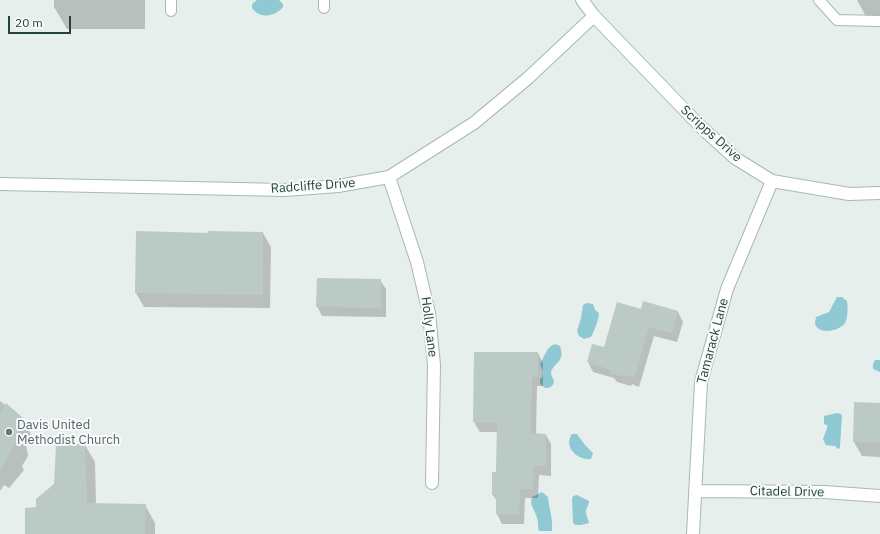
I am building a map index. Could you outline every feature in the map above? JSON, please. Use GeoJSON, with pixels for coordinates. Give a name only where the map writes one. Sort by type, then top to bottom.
{"type":"FeatureCollection","features":[{"type":"Feature","properties":{"kind":"street","name":"Scripps Drive"},"geometry":{"type":"LineString","coordinates":[[582,0],[594,16],[701,127],[735,158],[772,182],[849,194],[880,193]]}},
{"type":"Feature","properties":{"kind":"street","name":"Radcliffe Drive"},"geometry":{"type":"LineString","coordinates":[[0,184],[285,190],[338,186],[389,177],[474,123],[528,78],[594,16]]}},
{"type":"Feature","properties":{"kind":"street","name":"Holly Lane"},"geometry":{"type":"LineString","coordinates":[[389,177],[417,262],[429,313],[434,365],[432,483]]}},
{"type":"Feature","properties":{"kind":"street","name":"Tamarack Lane"},"geometry":{"type":"LineString","coordinates":[[693,534],[701,382],[727,289],[772,182]]}},
{"type":"Feature","properties":{"kind":"street","name":"Citadel Drive"},"geometry":{"type":"LineString","coordinates":[[695,491],[824,492],[880,496]]}},
{"type":"Feature","properties":{"kind":"lane"},"geometry":{"type":"LineString","coordinates":[[171,0],[171,11]]}},
{"type":"Feature","properties":{"kind":"lane"},"geometry":{"type":"LineString","coordinates":[[819,0],[837,20],[880,20]]}},
{"type":"Feature","properties":{"kind":"water"},"geometry":{"type":"Polygon","coordinates":[[[257,0],[279,0],[283,4],[283,7],[272,15],[259,14],[252,8],[252,4],[257,0]]]}},
{"type":"Feature","properties":{"kind":"water"},"geometry":{"type":"Polygon","coordinates":[[[837,297],[842,297],[847,301],[847,318],[842,326],[833,330],[824,331],[817,327],[815,323],[816,317],[829,312],[837,297]]]}},
{"type":"Feature","properties":{"kind":"water"},"geometry":{"type":"Polygon","coordinates":[[[587,303],[593,304],[595,310],[599,313],[591,337],[584,339],[579,336],[577,331],[583,305],[587,303]]]}},
{"type":"Feature","properties":{"kind":"water"},"geometry":{"type":"Polygon","coordinates":[[[555,344],[560,346],[561,356],[552,369],[551,375],[554,381],[553,385],[545,388],[540,384],[540,379],[543,372],[540,364],[550,347],[555,344]]]}},
{"type":"Feature","properties":{"kind":"water"},"geometry":{"type":"Polygon","coordinates":[[[875,360],[880,360],[880,372],[873,369],[875,360]]]}},
{"type":"Feature","properties":{"kind":"water"},"geometry":{"type":"Polygon","coordinates":[[[837,413],[841,414],[842,416],[840,448],[838,449],[835,446],[826,445],[823,439],[827,428],[827,425],[824,424],[824,416],[837,413]]]}},
{"type":"Feature","properties":{"kind":"water"},"geometry":{"type":"Polygon","coordinates":[[[572,434],[577,434],[593,453],[591,459],[581,458],[573,452],[569,443],[572,434]]]}},
{"type":"Feature","properties":{"kind":"water"},"geometry":{"type":"Polygon","coordinates":[[[542,492],[548,497],[552,531],[539,531],[538,520],[532,505],[532,497],[542,492]]]}},
{"type":"Feature","properties":{"kind":"water"},"geometry":{"type":"Polygon","coordinates":[[[577,495],[589,501],[586,512],[589,523],[575,525],[573,522],[572,499],[573,496],[577,495]]]}},
{"type":"Feature","properties":{"kind":"building"},"geometry":{"type":"Polygon","coordinates":[[[136,231],[208,233],[208,231],[263,232],[263,295],[135,293],[136,231]]]}},
{"type":"Feature","properties":{"kind":"building"},"geometry":{"type":"Polygon","coordinates":[[[317,278],[381,279],[381,308],[316,307],[317,278]]]}},
{"type":"Feature","properties":{"kind":"building"},"geometry":{"type":"Polygon","coordinates":[[[643,301],[678,311],[672,333],[649,327],[634,378],[626,375],[626,377],[610,373],[611,370],[587,362],[592,344],[604,347],[617,302],[641,309],[643,301]]]}},
{"type":"Feature","properties":{"kind":"building"},"geometry":{"type":"Polygon","coordinates":[[[474,352],[538,352],[538,377],[532,377],[531,433],[546,434],[546,466],[534,466],[533,489],[520,489],[519,515],[496,514],[496,495],[492,495],[492,472],[496,472],[497,423],[473,422],[474,352]]]}},
{"type":"Feature","properties":{"kind":"building"},"geometry":{"type":"Polygon","coordinates":[[[854,402],[880,403],[880,443],[853,442],[854,402]]]}},
{"type":"Feature","properties":{"kind":"building","name":"Davis United Methodist Church"},"geometry":{"type":"Polygon","coordinates":[[[6,403],[23,418],[16,426],[18,438],[0,471],[0,413],[6,403]]]}},
{"type":"Feature","properties":{"kind":"building"},"geometry":{"type":"Polygon","coordinates":[[[56,444],[85,444],[87,503],[146,504],[145,534],[25,534],[25,508],[36,507],[36,499],[54,484],[56,444]]]}},
{"type":"Feature","properties":{"kind":"place","name":"Davis United Methodist Church"},"geometry":{"type":"Point","coordinates":[9,432]}}]}
